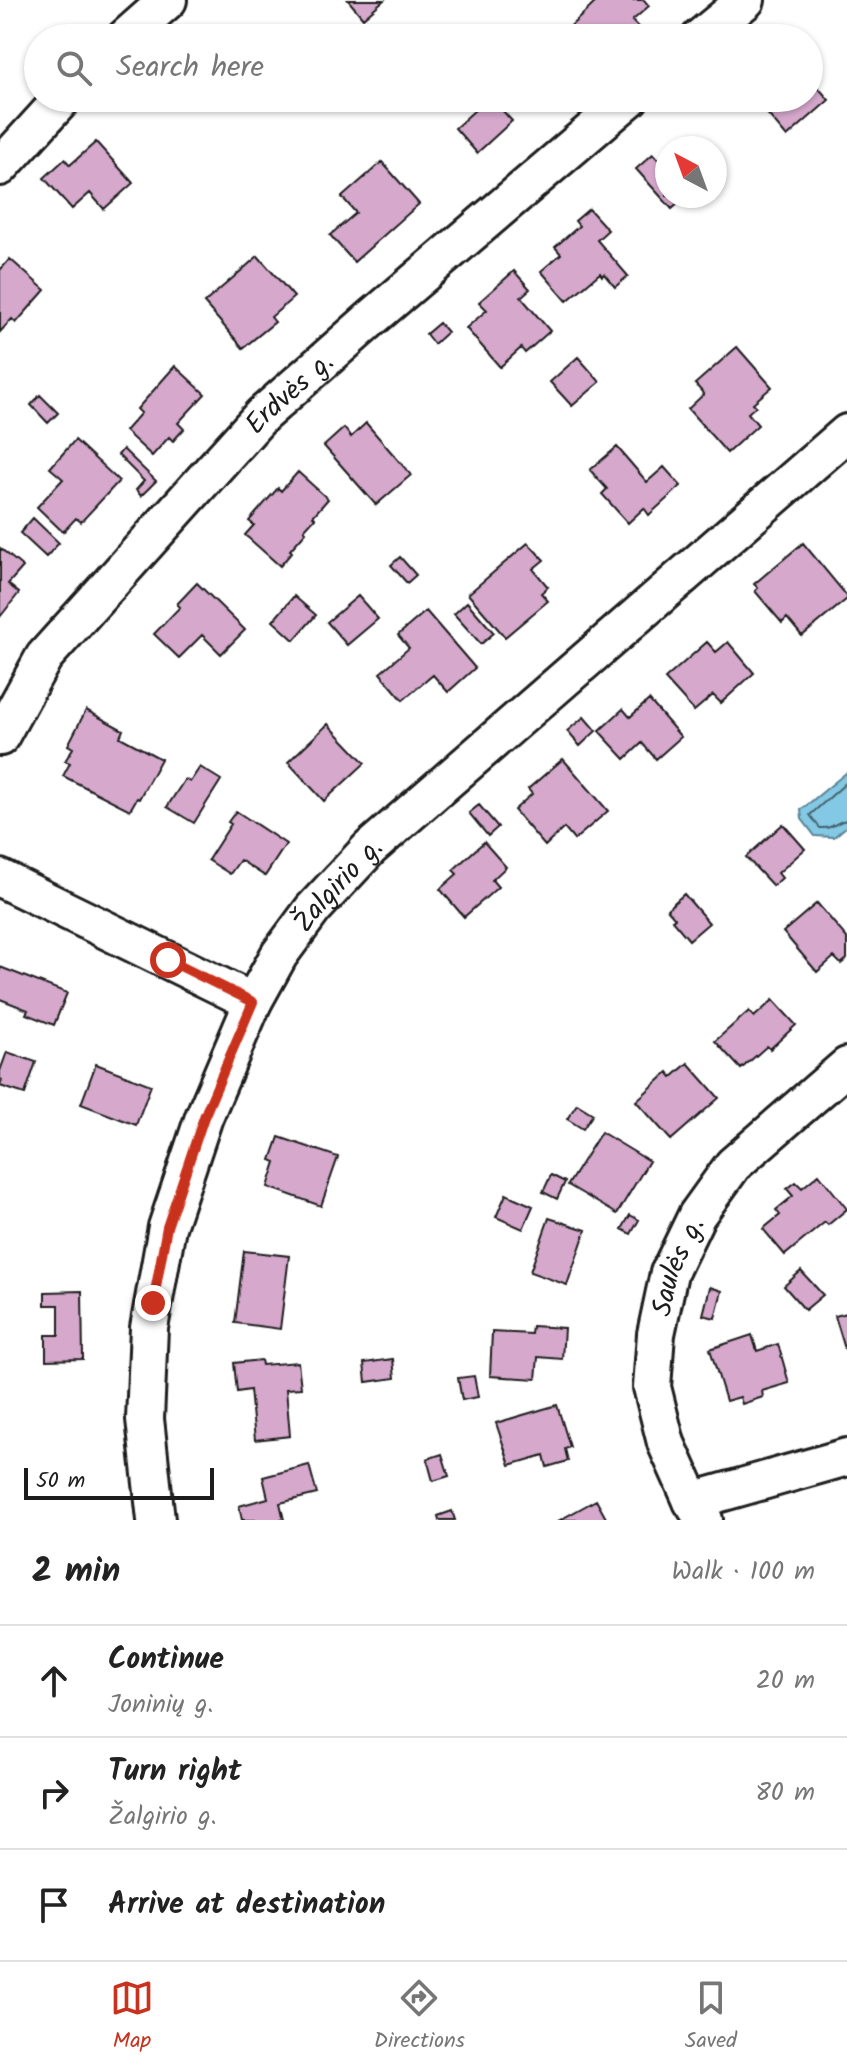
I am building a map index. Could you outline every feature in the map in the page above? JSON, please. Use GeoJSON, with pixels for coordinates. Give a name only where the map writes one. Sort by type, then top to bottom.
{"type":"FeatureCollection","features":[{"type":"Feature","properties":{"kind":"street"},"geometry":{"type":"LineString","coordinates":[[141,24],[168,0]]}},
{"type":"Feature","properties":{"kind":"street"},"geometry":{"type":"LineString","coordinates":[[717,24],[746,0]]}},
{"type":"Feature","properties":{"kind":"street"},"geometry":{"type":"LineString","coordinates":[[0,167],[50,112]]}},
{"type":"Feature","properties":{"kind":"street","name":"Erdvės g."},"geometry":{"type":"LineString","coordinates":[[0,737],[44,657],[262,415],[614,112]]}},
{"type":"Feature","properties":{"kind":"street","name":"Žalgirio g."},"geometry":{"type":"LineString","coordinates":[[156,1520],[145,1419],[146,1388],[149,1328],[167,1227],[204,1117],[253,1002],[279,955],[313,909],[370,848],[847,433]]}},
{"type":"Feature","properties":{"kind":"street"},"geometry":{"type":"LineString","coordinates":[[0,878],[253,1002]]}},
{"type":"Feature","properties":{"kind":"street","name":"Saulės g."},"geometry":{"type":"LineString","coordinates":[[698,1510],[666,1443],[652,1387],[656,1334],[669,1273],[697,1215],[733,1165],[847,1066]]}},
{"type":"Feature","properties":{"kind":"street"},"geometry":{"type":"LineString","coordinates":[[698,1510],[847,1457]]}},
{"type":"Feature","properties":{"kind":"water"},"geometry":{"type":"Polygon","coordinates":[[[847,772],[847,826],[834,837],[815,836],[802,819],[801,810],[847,772]]]}},
{"type":"Feature","properties":{"kind":"building"},"geometry":{"type":"Polygon","coordinates":[[[348,0],[384,0],[363,18],[348,0]]]}},
{"type":"Feature","properties":{"kind":"building"},"geometry":{"type":"Polygon","coordinates":[[[598,0],[644,0],[649,6],[632,21],[635,24],[573,24],[598,0]]]}},
{"type":"Feature","properties":{"kind":"building"},"geometry":{"type":"Polygon","coordinates":[[[473,112],[504,112],[512,121],[477,153],[455,128],[473,112]]]}},
{"type":"Feature","properties":{"kind":"building"},"geometry":{"type":"Polygon","coordinates":[[[766,112],[815,112],[787,137],[766,112]]]}},
{"type":"Feature","properties":{"kind":"building"},"geometry":{"type":"Polygon","coordinates":[[[96,142],[133,183],[104,209],[90,193],[72,209],[44,178],[65,159],[70,165],[96,142]]]}},
{"type":"Feature","properties":{"kind":"building"},"geometry":{"type":"Polygon","coordinates":[[[653,154],[655,156],[655,190],[636,169],[653,154]]]}},
{"type":"Feature","properties":{"kind":"building"},"geometry":{"type":"Polygon","coordinates":[[[382,162],[419,204],[354,262],[330,235],[356,213],[342,197],[382,162]]]}},
{"type":"Feature","properties":{"kind":"building"},"geometry":{"type":"Polygon","coordinates":[[[589,209],[608,230],[597,240],[628,276],[615,287],[600,273],[567,301],[541,271],[561,254],[555,247],[579,226],[575,221],[589,209]]]}},
{"type":"Feature","properties":{"kind":"building"},"geometry":{"type":"Polygon","coordinates":[[[258,256],[294,297],[271,317],[275,322],[243,348],[204,303],[258,256]]]}},
{"type":"Feature","properties":{"kind":"building"},"geometry":{"type":"Polygon","coordinates":[[[10,259],[45,290],[16,323],[12,319],[0,332],[0,270],[10,259]]]}},
{"type":"Feature","properties":{"kind":"building"},"geometry":{"type":"Polygon","coordinates":[[[514,271],[530,289],[521,297],[550,331],[525,353],[521,348],[500,367],[466,328],[487,310],[479,302],[514,271]]]}},
{"type":"Feature","properties":{"kind":"building"},"geometry":{"type":"Polygon","coordinates":[[[439,323],[447,332],[434,344],[426,334],[439,323]]]}},
{"type":"Feature","properties":{"kind":"building"},"geometry":{"type":"Polygon","coordinates":[[[737,347],[772,387],[753,403],[756,406],[748,413],[758,425],[727,453],[688,409],[704,394],[695,384],[737,347]]]}},
{"type":"Feature","properties":{"kind":"building"},"geometry":{"type":"Polygon","coordinates":[[[578,357],[600,382],[572,406],[550,382],[578,357]]]}},
{"type":"Feature","properties":{"kind":"building"},"geometry":{"type":"Polygon","coordinates":[[[175,366],[205,394],[178,423],[184,429],[173,441],[169,437],[152,456],[125,431],[141,413],[137,409],[175,366]]]}},
{"type":"Feature","properties":{"kind":"building"},"geometry":{"type":"Polygon","coordinates":[[[40,395],[58,413],[48,423],[31,405],[40,395]]]}},
{"type":"Feature","properties":{"kind":"building"},"geometry":{"type":"Polygon","coordinates":[[[366,423],[411,475],[376,505],[324,446],[344,428],[351,437],[366,423]]]}},
{"type":"Feature","properties":{"kind":"building"},"geometry":{"type":"Polygon","coordinates":[[[75,440],[119,481],[81,522],[76,518],[63,532],[37,507],[63,479],[50,468],[75,440]]]}},
{"type":"Feature","properties":{"kind":"building"},"geometry":{"type":"Polygon","coordinates":[[[617,447],[647,482],[664,467],[681,486],[649,515],[644,508],[628,523],[602,494],[607,489],[590,470],[617,447]]]}},
{"type":"Feature","properties":{"kind":"building"},"geometry":{"type":"Polygon","coordinates":[[[123,449],[156,481],[141,496],[136,490],[144,481],[118,455],[123,449]]]}},
{"type":"Feature","properties":{"kind":"building"},"geometry":{"type":"Polygon","coordinates":[[[298,472],[328,499],[280,566],[245,535],[254,525],[249,521],[278,488],[281,491],[298,472]]]}},
{"type":"Feature","properties":{"kind":"building"},"geometry":{"type":"Polygon","coordinates":[[[33,518],[59,543],[46,557],[20,533],[33,518]]]}},
{"type":"Feature","properties":{"kind":"building"},"geometry":{"type":"Polygon","coordinates":[[[528,543],[544,560],[533,569],[548,587],[541,593],[548,601],[505,637],[468,594],[528,543]]]}},
{"type":"Feature","properties":{"kind":"building"},"geometry":{"type":"Polygon","coordinates":[[[803,543],[847,599],[802,636],[787,618],[782,623],[755,591],[758,588],[754,584],[803,543]]]}},
{"type":"Feature","properties":{"kind":"building"},"geometry":{"type":"Polygon","coordinates":[[[0,548],[23,567],[8,584],[19,593],[0,617],[0,548]]]}},
{"type":"Feature","properties":{"kind":"building"},"geometry":{"type":"Polygon","coordinates":[[[400,557],[416,575],[407,583],[391,565],[400,557]]]}},
{"type":"Feature","properties":{"kind":"building"},"geometry":{"type":"Polygon","coordinates":[[[197,583],[245,630],[221,654],[202,635],[179,658],[154,634],[180,607],[177,604],[197,583]]]}},
{"type":"Feature","properties":{"kind":"building"},"geometry":{"type":"Polygon","coordinates":[[[294,596],[316,615],[294,640],[273,621],[294,596]]]}},
{"type":"Feature","properties":{"kind":"building"},"geometry":{"type":"Polygon","coordinates":[[[358,596],[378,619],[347,645],[327,622],[358,596]]]}},
{"type":"Feature","properties":{"kind":"building"},"geometry":{"type":"Polygon","coordinates":[[[467,602],[494,633],[481,644],[454,614],[467,602]]]}},
{"type":"Feature","properties":{"kind":"building"},"geometry":{"type":"Polygon","coordinates":[[[426,611],[475,668],[448,692],[433,675],[403,700],[380,673],[409,648],[398,635],[426,611]]]}},
{"type":"Feature","properties":{"kind":"building"},"geometry":{"type":"Polygon","coordinates":[[[707,642],[716,652],[728,642],[754,673],[721,703],[713,695],[694,711],[665,679],[707,642]]]}},
{"type":"Feature","properties":{"kind":"building"},"geometry":{"type":"Polygon","coordinates":[[[649,700],[681,737],[656,759],[642,743],[625,759],[599,731],[623,709],[630,717],[649,700]]]}},
{"type":"Feature","properties":{"kind":"building"},"geometry":{"type":"Polygon","coordinates":[[[86,710],[123,730],[120,737],[161,759],[130,810],[63,776],[70,763],[65,761],[73,748],[68,745],[86,710]]]}},
{"type":"Feature","properties":{"kind":"building"},"geometry":{"type":"Polygon","coordinates":[[[584,717],[596,731],[580,746],[567,731],[584,717]]]}},
{"type":"Feature","properties":{"kind":"building"},"geometry":{"type":"Polygon","coordinates":[[[328,724],[365,763],[324,801],[288,762],[328,724]]]}},
{"type":"Feature","properties":{"kind":"building"},"geometry":{"type":"Polygon","coordinates":[[[563,759],[608,811],[574,840],[564,828],[545,846],[514,810],[532,794],[528,789],[563,759]]]}},
{"type":"Feature","properties":{"kind":"building"},"geometry":{"type":"Polygon","coordinates":[[[200,767],[221,780],[194,823],[167,807],[185,779],[190,782],[200,767]]]}},
{"type":"Feature","properties":{"kind":"building"},"geometry":{"type":"Polygon","coordinates":[[[479,805],[498,827],[488,836],[469,813],[479,805]]]}},
{"type":"Feature","properties":{"kind":"building"},"geometry":{"type":"Polygon","coordinates":[[[236,811],[286,844],[265,876],[240,860],[230,874],[208,860],[236,811]]]}},
{"type":"Feature","properties":{"kind":"building"},"geometry":{"type":"Polygon","coordinates":[[[783,824],[805,849],[778,873],[782,878],[773,886],[746,857],[783,824]]]}},
{"type":"Feature","properties":{"kind":"building"},"geometry":{"type":"Polygon","coordinates":[[[484,842],[506,867],[492,880],[498,887],[464,917],[440,889],[457,874],[453,870],[484,842]]]}},
{"type":"Feature","properties":{"kind":"building"},"geometry":{"type":"Polygon","coordinates":[[[684,894],[709,923],[689,940],[667,909],[684,894]]]}},
{"type":"Feature","properties":{"kind":"building"},"geometry":{"type":"Polygon","coordinates":[[[817,903],[847,938],[847,959],[841,964],[834,957],[817,972],[783,932],[817,903]]]}},
{"type":"Feature","properties":{"kind":"building"},"geometry":{"type":"Polygon","coordinates":[[[0,967],[67,993],[54,1025],[0,999],[0,967]]]}},
{"type":"Feature","properties":{"kind":"building"},"geometry":{"type":"Polygon","coordinates":[[[773,1000],[796,1025],[770,1049],[767,1046],[741,1069],[715,1041],[749,1011],[754,1017],[773,1000]]]}},
{"type":"Feature","properties":{"kind":"building"},"geometry":{"type":"Polygon","coordinates":[[[7,1052],[36,1062],[25,1094],[0,1086],[0,1071],[7,1052]]]}},
{"type":"Feature","properties":{"kind":"building"},"geometry":{"type":"Polygon","coordinates":[[[688,1063],[719,1098],[671,1140],[636,1101],[668,1072],[672,1077],[688,1063]]]}},
{"type":"Feature","properties":{"kind":"building"},"geometry":{"type":"Polygon","coordinates":[[[96,1064],[151,1085],[136,1125],[81,1104],[96,1064]]]}},
{"type":"Feature","properties":{"kind":"building"},"geometry":{"type":"Polygon","coordinates":[[[577,1104],[593,1114],[583,1129],[567,1119],[577,1104]]]}},
{"type":"Feature","properties":{"kind":"building"},"geometry":{"type":"Polygon","coordinates":[[[601,1132],[649,1161],[617,1214],[568,1185],[601,1132]]]}},
{"type":"Feature","properties":{"kind":"building"},"geometry":{"type":"Polygon","coordinates":[[[279,1137],[338,1157],[321,1206],[268,1187],[276,1162],[271,1160],[279,1137]]]}},
{"type":"Feature","properties":{"kind":"building"},"geometry":{"type":"Polygon","coordinates":[[[819,1174],[847,1209],[828,1225],[825,1222],[785,1255],[763,1229],[780,1215],[776,1210],[793,1196],[787,1189],[796,1182],[802,1188],[819,1174]]]}},
{"type":"Feature","properties":{"kind":"building"},"geometry":{"type":"Polygon","coordinates":[[[551,1175],[565,1182],[557,1199],[543,1192],[551,1175]]]}},
{"type":"Feature","properties":{"kind":"building"},"geometry":{"type":"Polygon","coordinates":[[[506,1194],[533,1206],[523,1229],[496,1217],[506,1194]]]}},
{"type":"Feature","properties":{"kind":"building"},"geometry":{"type":"Polygon","coordinates":[[[630,1215],[639,1220],[631,1234],[622,1229],[630,1215]]]}},
{"type":"Feature","properties":{"kind":"building"},"geometry":{"type":"Polygon","coordinates":[[[549,1218],[586,1230],[567,1285],[530,1272],[549,1218]]]}},
{"type":"Feature","properties":{"kind":"building"},"geometry":{"type":"Polygon","coordinates":[[[244,1251],[289,1256],[280,1329],[235,1323],[244,1251]]]}},
{"type":"Feature","properties":{"kind":"building"},"geometry":{"type":"Polygon","coordinates":[[[801,1271],[823,1295],[805,1310],[784,1286],[801,1271]]]}},
{"type":"Feature","properties":{"kind":"building"},"geometry":{"type":"Polygon","coordinates":[[[710,1287],[722,1291],[715,1318],[703,1315],[710,1287]]]}},
{"type":"Feature","properties":{"kind":"building"},"geometry":{"type":"Polygon","coordinates":[[[82,1291],[83,1359],[46,1360],[46,1335],[59,1335],[59,1305],[45,1305],[45,1292],[82,1291]]]}},
{"type":"Feature","properties":{"kind":"building"},"geometry":{"type":"Polygon","coordinates":[[[847,1313],[847,1349],[845,1349],[835,1316],[847,1313]]]}},
{"type":"Feature","properties":{"kind":"building"},"geometry":{"type":"Polygon","coordinates":[[[532,1326],[564,1328],[562,1359],[538,1357],[536,1379],[490,1376],[492,1332],[531,1334],[532,1326]]]}},
{"type":"Feature","properties":{"kind":"building"},"geometry":{"type":"Polygon","coordinates":[[[752,1335],[757,1351],[778,1344],[789,1383],[762,1391],[763,1397],[742,1404],[740,1397],[726,1401],[710,1349],[752,1335]]]}},
{"type":"Feature","properties":{"kind":"building"},"geometry":{"type":"Polygon","coordinates":[[[393,1359],[395,1378],[366,1382],[364,1363],[393,1359]]]}},
{"type":"Feature","properties":{"kind":"building"},"geometry":{"type":"Polygon","coordinates":[[[261,1360],[262,1365],[298,1362],[301,1388],[286,1389],[290,1436],[255,1440],[250,1390],[237,1392],[234,1363],[261,1360]]]}},
{"type":"Feature","properties":{"kind":"building"},"geometry":{"type":"Polygon","coordinates":[[[474,1376],[478,1397],[462,1400],[458,1378],[474,1376]]]}},
{"type":"Feature","properties":{"kind":"building"},"geometry":{"type":"Polygon","coordinates":[[[557,1405],[570,1447],[565,1449],[568,1461],[547,1467],[544,1455],[510,1465],[496,1423],[557,1405]]]}},
{"type":"Feature","properties":{"kind":"building"},"geometry":{"type":"Polygon","coordinates":[[[442,1454],[449,1476],[433,1481],[427,1459],[442,1454]]]}},
{"type":"Feature","properties":{"kind":"building"},"geometry":{"type":"Polygon","coordinates":[[[309,1465],[317,1494],[280,1503],[284,1520],[242,1520],[239,1506],[268,1498],[263,1477],[309,1465]]]}},
{"type":"Feature","properties":{"kind":"building"},"geometry":{"type":"Polygon","coordinates":[[[596,1500],[607,1520],[560,1520],[596,1500]]]}},
{"type":"Feature","properties":{"kind":"building"},"geometry":{"type":"Polygon","coordinates":[[[452,1511],[455,1520],[439,1520],[438,1516],[452,1511]]]}},
{"type":"Feature","properties":{"kind":"route"},"geometry":{"type":"LineString","coordinates":[[153,1303],[167,1227],[204,1117],[253,1002],[168,960]]}}]}
